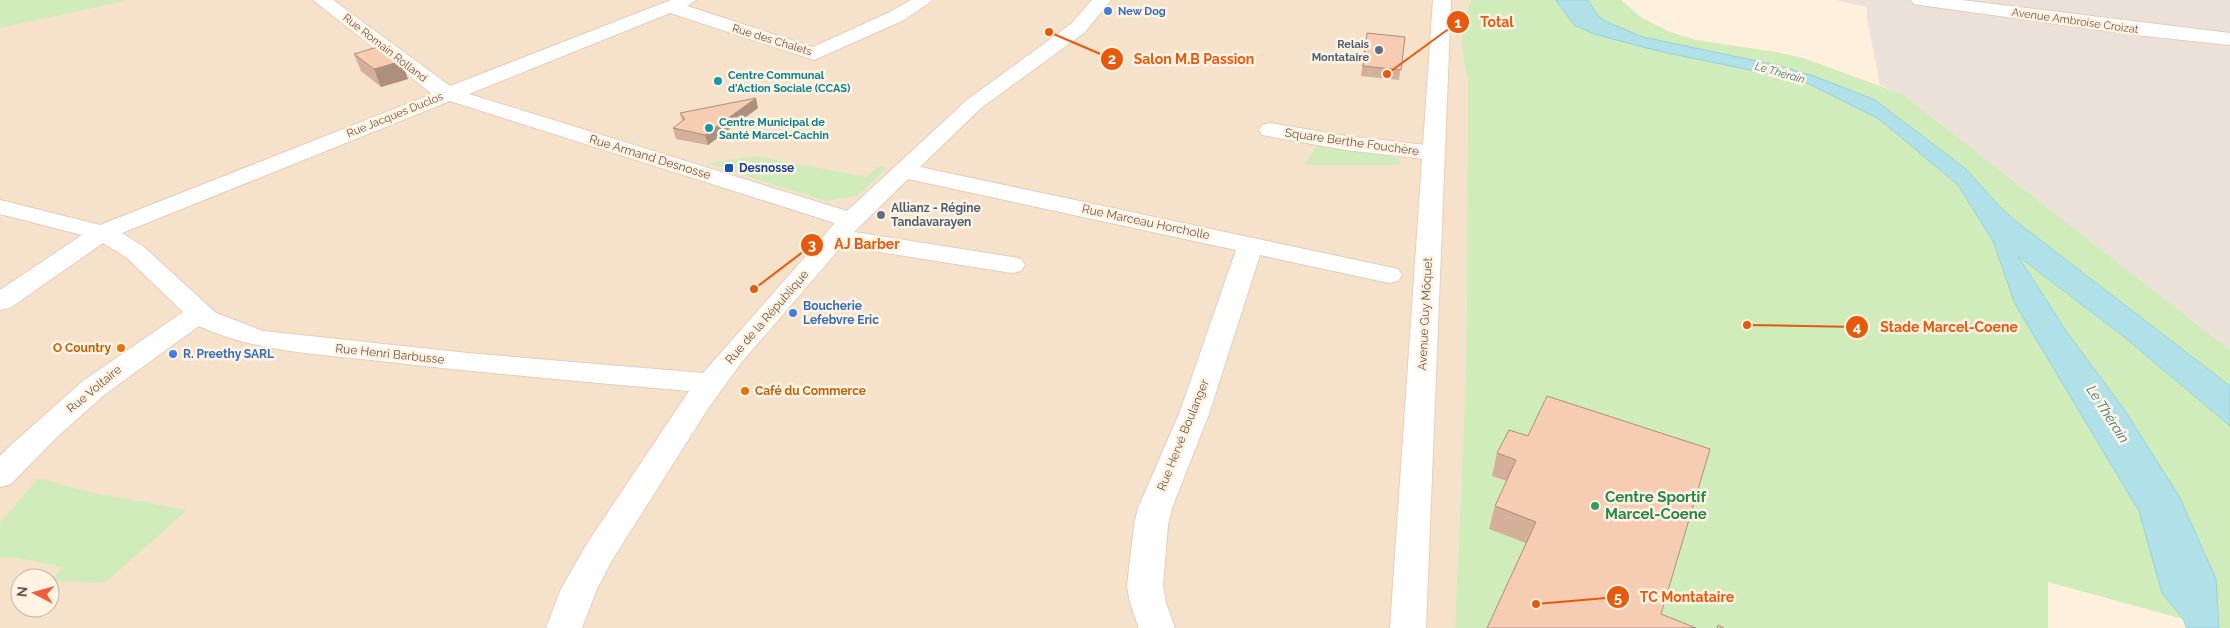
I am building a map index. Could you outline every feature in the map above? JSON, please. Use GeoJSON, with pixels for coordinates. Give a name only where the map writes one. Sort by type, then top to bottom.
{"type":"FeatureCollection","features":[{"type":"Feature","properties":{"kind":"street","name":"Rue Romain Rolland"},"geometry":{"type":"LineString","coordinates":[[322,0],[435,87],[449,94]]}},
{"type":"Feature","properties":{"kind":"street","name":"Rue des Chalets"},"geometry":{"type":"LineString","coordinates":[[679,4],[814,54],[902,14],[924,0]]}},
{"type":"Feature","properties":{"kind":"street","name":"Rue de la République"},"geometry":{"type":"LineString","coordinates":[[564,628],[579,589],[598,554],[711,383],[843,229],[988,93],[1078,28],[1102,0]]}},
{"type":"Feature","properties":{"kind":"street","name":"Avenue Guy Môquet"},"geometry":{"type":"LineString","coordinates":[[1408,628],[1442,0]]}},
{"type":"Feature","properties":{"kind":"street","name":"Avenue Ambroise Croizat"},"geometry":{"type":"LineString","coordinates":[[1920,0],[2136,29],[2230,39]]}},
{"type":"Feature","properties":{"kind":"street","name":"Rue Jacques Duclos"},"geometry":{"type":"LineString","coordinates":[[0,302],[104,232],[679,4]]}},
{"type":"Feature","properties":{"kind":"street","name":"Rue Armand Desnosse"},"geometry":{"type":"LineString","coordinates":[[449,94],[843,229],[1012,265]]}},
{"type":"Feature","properties":{"kind":"street","name":"Square Berthe Fouchère"},"geometry":{"type":"LineString","coordinates":[[1270,130],[1346,144],[1434,153]]}},
{"type":"Feature","properties":{"kind":"street","name":"Rue Marceau Horcholle"},"geometry":{"type":"LineString","coordinates":[[904,171],[1389,274]]}},
{"type":"Feature","properties":{"kind":"street"},"geometry":{"type":"LineString","coordinates":[[0,208],[104,232]]}},
{"type":"Feature","properties":{"kind":"street","name":"Rue Henri Barbusse"},"geometry":{"type":"LineString","coordinates":[[104,232],[135,252],[198,314],[228,329],[261,339],[298,345],[711,383]]}},
{"type":"Feature","properties":{"kind":"street","name":"Rue Hervé Boulanger"},"geometry":{"type":"LineString","coordinates":[[1157,628],[1148,603],[1145,586],[1151,524],[1155,508],[1194,414],[1250,245]]}},
{"type":"Feature","properties":{"kind":"street","name":"Rue Voltaire"},"geometry":{"type":"LineString","coordinates":[[0,476],[35,440],[94,387],[136,354],[198,314]]}},
{"type":"Feature","properties":{"kind":"shaded area"},"geometry":{"type":"Polygon","coordinates":[[[0,0],[1471,0],[1462,26],[1462,57],[1468,79],[1466,374],[1455,628],[0,628],[0,0]]]}},
{"type":"Feature","properties":{"kind":"shaded area"},"geometry":{"type":"Polygon","coordinates":[[[1835,0],[2230,0],[2230,350],[1902,94],[1880,85],[1867,18],[1867,7],[1835,0]]]}},
{"type":"Feature","properties":{"kind":"green space"},"geometry":{"type":"Polygon","coordinates":[[[0,0],[129,0],[0,28],[0,0]]]}},
{"type":"Feature","properties":{"kind":"green space"},"geometry":{"type":"Polygon","coordinates":[[[1471,0],[1556,0],[1574,25],[1594,34],[1658,51],[1803,81],[1879,119],[1958,185],[1993,241],[2015,304],[2139,511],[2162,593],[2183,619],[2048,582],[2048,628],[1455,628],[1466,374],[1468,79],[1463,58],[1462,39],[1471,0]]]}},
{"type":"Feature","properties":{"kind":"green space"},"geometry":{"type":"Polygon","coordinates":[[[1588,0],[1621,0],[1642,18],[1670,32],[1696,40],[1803,58],[1902,94],[2230,350],[2230,386],[2017,222],[2001,208],[1966,169],[1875,100],[1814,76],[1776,65],[1643,37],[1607,22],[1598,16],[1588,0]]]}},
{"type":"Feature","properties":{"kind":"green space"},"geometry":{"type":"Polygon","coordinates":[[[1317,146],[1389,156],[1398,159],[1400,165],[1304,165],[1317,146]]]}},
{"type":"Feature","properties":{"kind":"green space"},"geometry":{"type":"Polygon","coordinates":[[[755,156],[867,177],[878,166],[887,168],[857,196],[826,201],[731,171],[736,168],[725,164],[722,167],[705,164],[755,156]]]}},
{"type":"Feature","properties":{"kind":"green space"},"geometry":{"type":"Polygon","coordinates":[[[2018,255],[2123,336],[2230,426],[2230,628],[2219,628],[2216,579],[2180,498],[2124,409],[2066,331],[2018,255]]]}},
{"type":"Feature","properties":{"kind":"green space"},"geometry":{"type":"Polygon","coordinates":[[[38,478],[93,493],[187,510],[105,583],[60,581],[60,570],[63,567],[19,558],[0,558],[0,523],[38,478]]]}},
{"type":"Feature","properties":{"kind":"water","name":"Le Thérain"},"geometry":{"type":"Polygon","coordinates":[[[1556,0],[1588,0],[1598,16],[1607,22],[1643,37],[1776,65],[1814,76],[1875,100],[1966,169],[2001,208],[2017,222],[2230,386],[2230,426],[2123,336],[2018,256],[2066,331],[2124,409],[2180,498],[2216,579],[2219,628],[2187,628],[2183,619],[2162,593],[2139,511],[2015,304],[1993,241],[1958,185],[1879,119],[1803,81],[1658,51],[1594,34],[1574,25],[1556,0]]]}},
{"type":"Feature","properties":{"kind":"building"},"geometry":{"type":"Polygon","coordinates":[[[1367,33],[1405,37],[1401,70],[1363,66],[1367,33]]]}},
{"type":"Feature","properties":{"kind":"building"},"geometry":{"type":"Polygon","coordinates":[[[381,46],[402,61],[374,69],[354,54],[381,46]]]}},
{"type":"Feature","properties":{"kind":"building"},"geometry":{"type":"Polygon","coordinates":[[[756,98],[705,135],[673,128],[685,119],[680,113],[756,98]]]}},
{"type":"Feature","properties":{"kind":"building","name":"Centre Sportif Marcel-Coene"},"geometry":{"type":"Polygon","coordinates":[[[1547,396],[1710,449],[1661,614],[1696,628],[1487,628],[1536,522],[1495,506],[1516,460],[1497,453],[1509,430],[1528,436],[1547,396]]]}},
{"type":"Feature","properties":{"kind":"place","name":"New Dog"},"geometry":{"type":"Point","coordinates":[1108,11]}},
{"type":"Feature","properties":{"kind":"place","name":"Salon M.B Passion"},"geometry":{"type":"Point","coordinates":[1049,32]}},
{"type":"Feature","properties":{"kind":"place","name":"Relais Montataire"},"geometry":{"type":"Point","coordinates":[1379,50]}},
{"type":"Feature","properties":{"kind":"place","name":"Total"},"geometry":{"type":"Point","coordinates":[1387,74]}},
{"type":"Feature","properties":{"kind":"place","name":"Centre Communal d'Action Sociale (CCAS)"},"geometry":{"type":"Point","coordinates":[718,81]}},
{"type":"Feature","properties":{"kind":"place","name":"Centre Municipal de Santé Marcel-Cachin"},"geometry":{"type":"Point","coordinates":[709,128]}},
{"type":"Feature","properties":{"kind":"place","name":"Desnosse"},"geometry":{"type":"Point","coordinates":[729,168]}},
{"type":"Feature","properties":{"kind":"place","name":"Allianz - Régine Tandavarayen"},"geometry":{"type":"Point","coordinates":[881,215]}},
{"type":"Feature","properties":{"kind":"place","name":"AJ Barber"},"geometry":{"type":"Point","coordinates":[754,289]}},
{"type":"Feature","properties":{"kind":"place","name":"Boucherie Lefebvre Eric"},"geometry":{"type":"Point","coordinates":[793,313]}},
{"type":"Feature","properties":{"kind":"place","name":"Stade Marcel-Coene"},"geometry":{"type":"Point","coordinates":[1747,325]}},
{"type":"Feature","properties":{"kind":"place","name":"O Country"},"geometry":{"type":"Point","coordinates":[121,348]}},
{"type":"Feature","properties":{"kind":"place","name":"R. Preethy SARL"},"geometry":{"type":"Point","coordinates":[173,354]}},
{"type":"Feature","properties":{"kind":"place","name":"Café du Commerce"},"geometry":{"type":"Point","coordinates":[745,391]}},
{"type":"Feature","properties":{"kind":"place","name":"Centre Sportif Marcel-Coene"},"geometry":{"type":"Point","coordinates":[1595,506]}},
{"type":"Feature","properties":{"kind":"place","name":"TC Montataire"},"geometry":{"type":"Point","coordinates":[1536,604]}}]}
